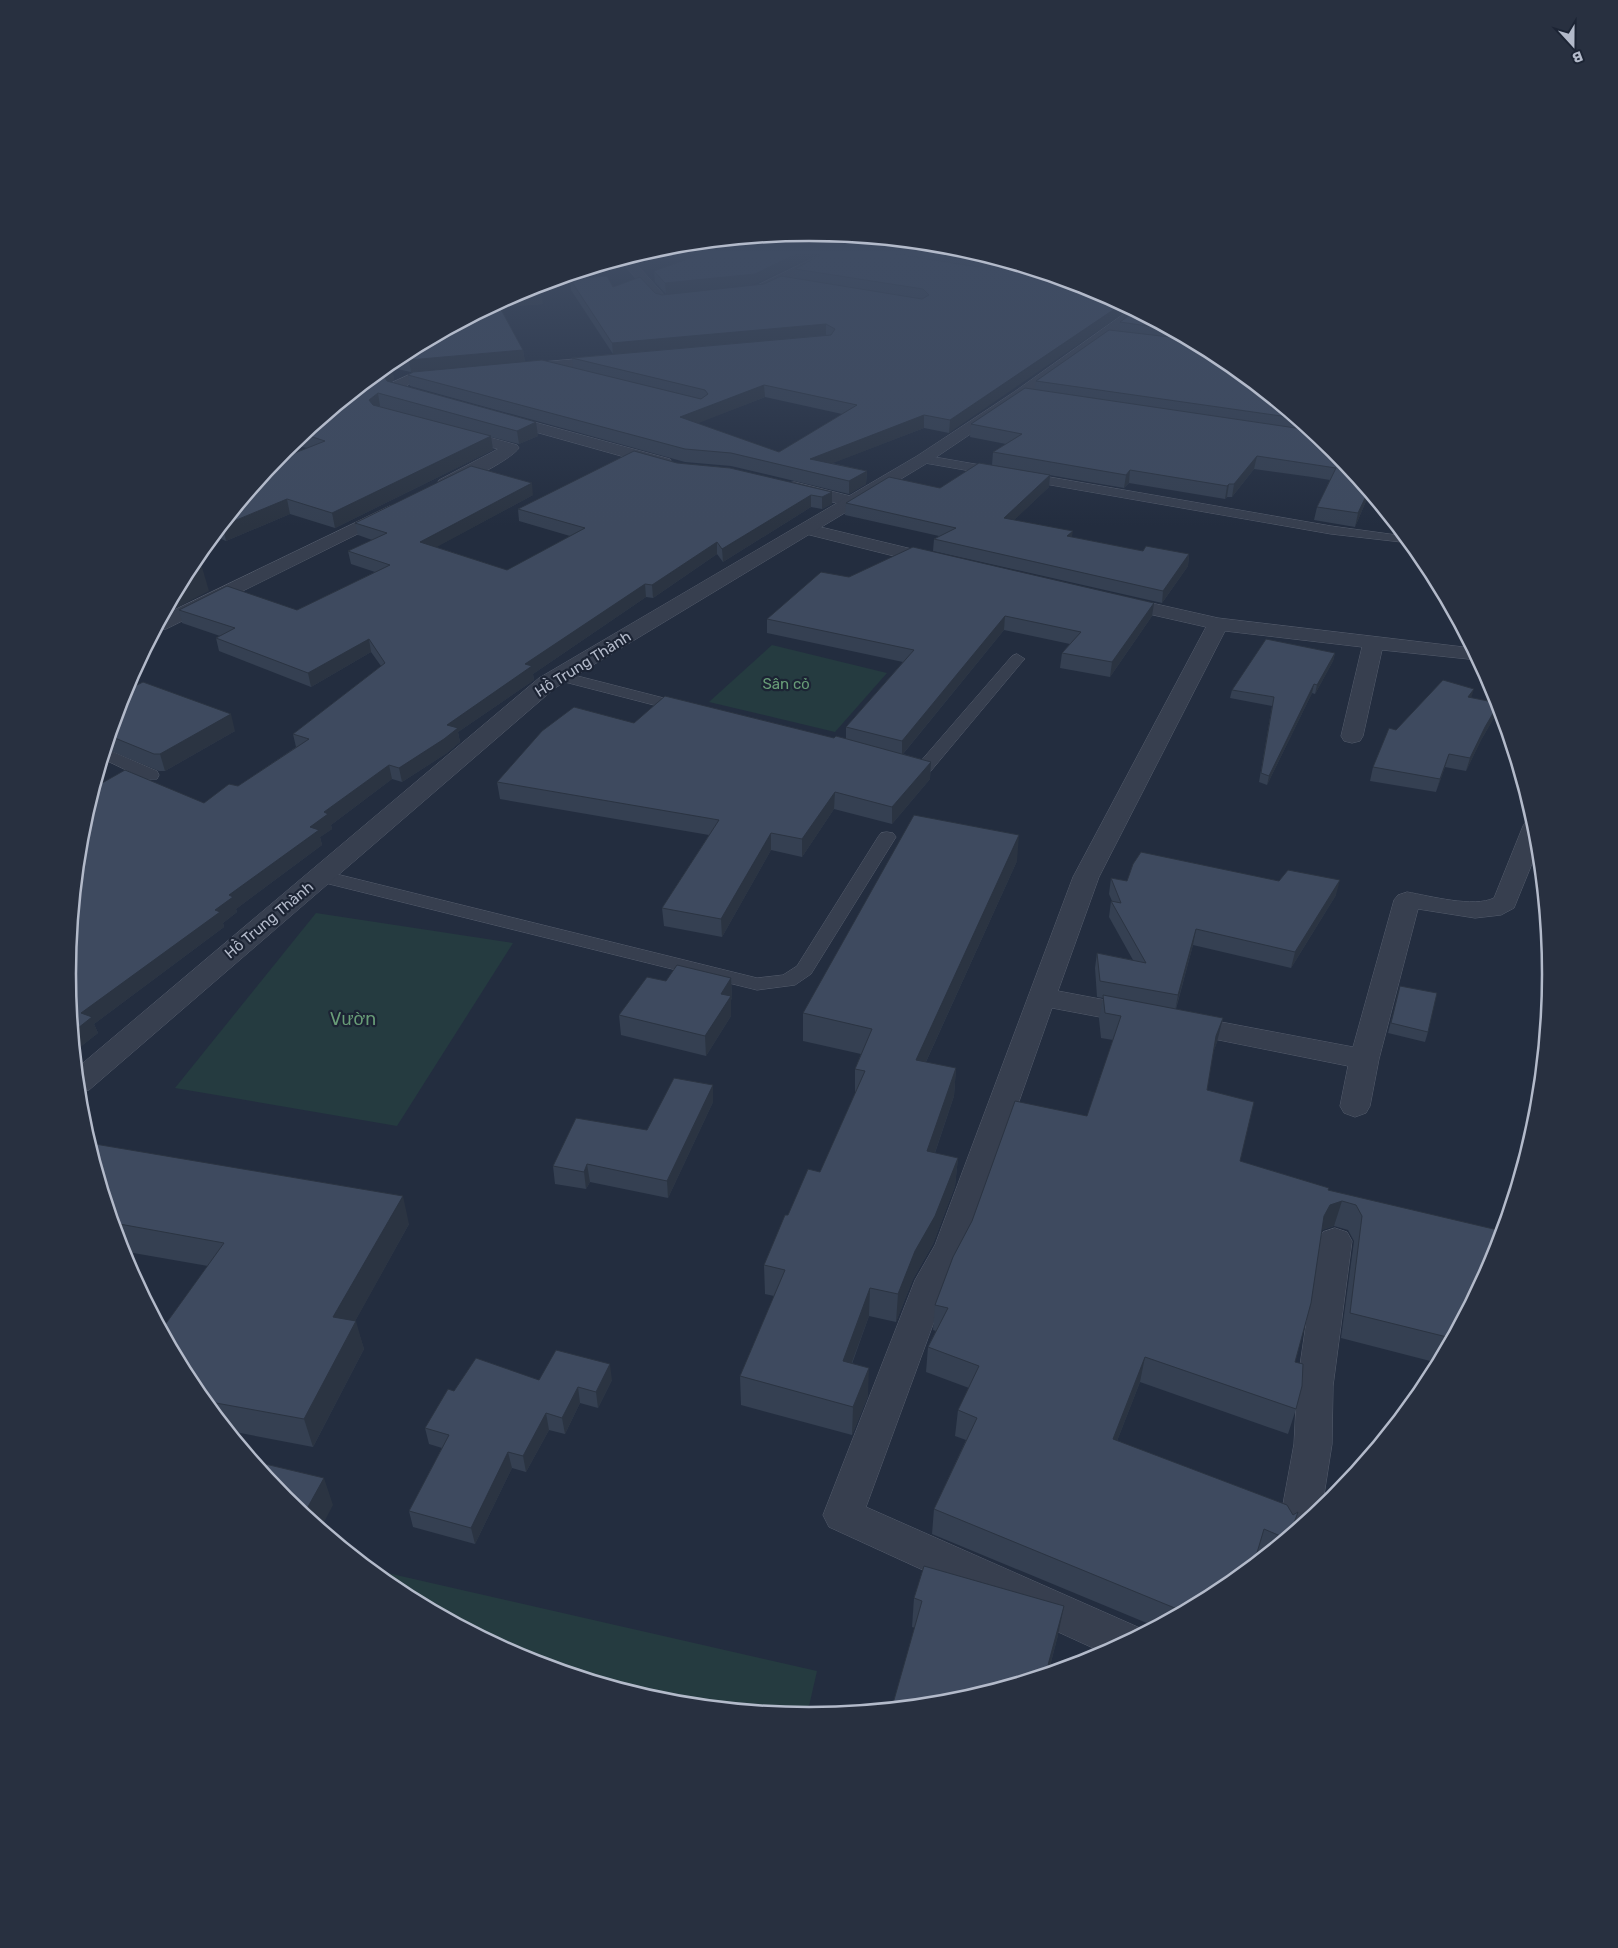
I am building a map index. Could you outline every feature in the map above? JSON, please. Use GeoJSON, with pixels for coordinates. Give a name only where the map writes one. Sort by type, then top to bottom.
{"type":"FeatureCollection","features":[{"type":"Feature","properties":{"kind":"street","name":"Hồ Trung Thành"},"geometry":{"type":"LineString","coordinates":[[84,1078],[539,689],[1029,396],[1101,344]]}},
{"type":"Feature","properties":{"kind":"street"},"geometry":{"type":"LineString","coordinates":[[510,369],[628,358]]}},
{"type":"Feature","properties":{"kind":"street"},"geometry":{"type":"LineString","coordinates":[[390,373],[416,377],[394,386],[395,389],[436,401]]}},
{"type":"Feature","properties":{"kind":"street"},"geometry":{"type":"LineString","coordinates":[[483,414],[684,469]]}},
{"type":"Feature","properties":{"kind":"street"},"geometry":{"type":"LineString","coordinates":[[432,490],[494,460],[511,448],[437,428]]}},
{"type":"Feature","properties":{"kind":"street"},"geometry":{"type":"LineString","coordinates":[[778,483],[852,502]]}},
{"type":"Feature","properties":{"kind":"street"},"geometry":{"type":"LineString","coordinates":[[167,622],[406,503]]}},
{"type":"Feature","properties":{"kind":"street"},"geometry":{"type":"LineString","coordinates":[[808,529],[959,565]]}},
{"type":"Feature","properties":{"kind":"street"},"geometry":{"type":"LineString","coordinates":[[1093,596],[1218,624],[1468,654]]}},
{"type":"Feature","properties":{"kind":"street"},"geometry":{"type":"LineString","coordinates":[[1110,1641],[843,1515],[932,1280],[951,1246],[1086,877],[1218,624]]}},
{"type":"Feature","properties":{"kind":"street"},"geometry":{"type":"LineString","coordinates":[[1352,736],[1373,643]]}},
{"type":"Feature","properties":{"kind":"street"},"geometry":{"type":"LineString","coordinates":[[1355,1106],[1364,1059],[1407,900],[1475,910],[1492,909],[1505,902],[1529,840]]}},
{"type":"Feature","properties":{"kind":"street"},"geometry":{"type":"LineString","coordinates":[[1043,997],[1364,1059]]}},
{"type":"Feature","properties":{"kind":"street"},"geometry":{"type":"LineString","coordinates":[[1301,1517],[1313,1444],[1315,1386],[1335,1241]]}},
{"type":"Feature","properties":{"kind":"lane"},"geometry":{"type":"LineString","coordinates":[[539,366],[577,376]]}},
{"type":"Feature","properties":{"kind":"lane"},"geometry":{"type":"LineString","coordinates":[[923,458],[1331,530],[1398,539]]}},
{"type":"Feature","properties":{"kind":"lane"},"geometry":{"type":"LineString","coordinates":[[885,758],[924,768],[1017,659]]}},
{"type":"Feature","properties":{"kind":"lane"},"geometry":{"type":"LineString","coordinates":[[558,676],[702,712]]}},
{"type":"Feature","properties":{"kind":"lane"},"geometry":{"type":"LineString","coordinates":[[110,756],[151,775]]}},
{"type":"Feature","properties":{"kind":"lane"},"geometry":{"type":"LineString","coordinates":[[320,876],[757,984],[788,980],[804,970],[887,837]]}},
{"type":"Feature","properties":{"kind":"green space","name":"Sân cỏ"},"geometry":{"type":"Polygon","coordinates":[[[772,645],[887,673],[835,732],[709,702],[772,645]]]}},
{"type":"Feature","properties":{"kind":"green space","name":"Vườn"},"geometry":{"type":"Polygon","coordinates":[[[316,913],[513,943],[397,1126],[175,1088],[316,913]]]}},
{"type":"Feature","properties":{"kind":"green space"},"geometry":{"type":"Polygon","coordinates":[[[388,1573],[817,1671],[809,1707],[761,1705],[666,1693],[619,1682],[573,1668],[529,1651],[443,1609],[388,1573]]]}},
{"type":"Feature","properties":{"kind":"building"},"geometry":{"type":"Polygon","coordinates":[[[435,344],[520,344],[523,350],[410,360],[435,344]]]}},
{"type":"Feature","properties":{"kind":"building"},"geometry":{"type":"Polygon","coordinates":[[[731,344],[1063,344],[950,420],[924,415],[810,459],[867,471],[849,481],[731,453],[685,449],[408,375],[413,372],[542,360],[701,399],[708,394],[705,390],[572,358],[731,344]],[[764,385],[680,417],[779,452],[857,405],[764,385]]]}},
{"type":"Feature","properties":{"kind":"building"},"geometry":{"type":"Polygon","coordinates":[[[1089,344],[1183,344],[1216,365],[1284,416],[1036,381],[1089,344]]]}},
{"type":"Feature","properties":{"kind":"building"},"geometry":{"type":"Polygon","coordinates":[[[385,377],[387,381],[536,422],[517,431],[378,393],[369,400],[373,405],[491,436],[332,513],[287,499],[233,521],[258,491],[294,453],[325,441],[311,437],[363,393],[385,377]]]}},
{"type":"Feature","properties":{"kind":"building"},"geometry":{"type":"Polygon","coordinates":[[[1025,388],[1298,428],[1327,456],[1365,498],[1358,513],[1317,507],[1336,468],[1257,456],[1234,484],[1227,486],[1130,470],[1126,475],[993,452],[1022,434],[971,424],[1025,388]]]}},
{"type":"Feature","properties":{"kind":"building"},"geometry":{"type":"Polygon","coordinates":[[[634,451],[677,463],[730,468],[832,492],[822,497],[811,495],[722,549],[717,542],[652,585],[645,584],[525,664],[532,666],[447,725],[458,728],[444,739],[399,768],[389,765],[324,812],[328,814],[310,827],[319,830],[229,895],[233,897],[215,910],[220,912],[81,1013],[92,1017],[79,1028],[76,974],[78,926],[90,831],[101,784],[125,770],[204,803],[229,784],[238,786],[309,739],[293,734],[385,663],[369,639],[308,673],[216,638],[235,628],[179,610],[227,586],[297,610],[390,565],[348,551],[387,533],[355,523],[471,466],[532,483],[420,542],[507,570],[585,528],[518,509],[634,451]]]}},
{"type":"Feature","properties":{"kind":"building"},"geometry":{"type":"Polygon","coordinates":[[[979,463],[1050,475],[1004,518],[1073,531],[1067,536],[1143,551],[1146,546],[1189,554],[1163,591],[934,539],[956,528],[846,503],[889,477],[940,488],[979,463]]]}},
{"type":"Feature","properties":{"kind":"building"},"geometry":{"type":"Polygon","coordinates":[[[913,547],[1154,603],[1112,662],[1062,653],[1081,632],[1005,616],[902,741],[846,727],[914,650],[767,619],[821,572],[849,577],[913,547]]]}},
{"type":"Feature","properties":{"kind":"building"},"geometry":{"type":"Polygon","coordinates":[[[1266,639],[1335,653],[1317,685],[1314,684],[1269,776],[1261,773],[1274,697],[1232,690],[1266,639]]]}},
{"type":"Feature","properties":{"kind":"building"},"geometry":{"type":"Polygon","coordinates":[[[1443,680],[1474,689],[1468,697],[1489,701],[1493,713],[1470,758],[1449,754],[1440,779],[1373,767],[1389,728],[1396,730],[1443,680]]]}},
{"type":"Feature","properties":{"kind":"building"},"geometry":{"type":"Polygon","coordinates":[[[143,682],[231,714],[160,754],[154,754],[115,738],[136,686],[143,682]]]}},
{"type":"Feature","properties":{"kind":"building"},"geometry":{"type":"Polygon","coordinates":[[[665,696],[834,738],[836,736],[931,762],[892,807],[835,792],[802,839],[771,833],[721,919],[662,908],[719,820],[497,782],[542,731],[574,707],[634,723],[665,696]]]}},
{"type":"Feature","properties":{"kind":"building"},"geometry":{"type":"Polygon","coordinates":[[[914,815],[1019,835],[916,1060],[956,1068],[927,1151],[958,1158],[935,1216],[915,1251],[898,1294],[870,1288],[843,1361],[869,1368],[853,1407],[740,1376],[785,1270],[764,1265],[785,1215],[788,1215],[808,1169],[820,1172],[865,1071],[855,1069],[872,1029],[803,1013],[914,815]]]}},
{"type":"Feature","properties":{"kind":"building"},"geometry":{"type":"Polygon","coordinates":[[[1141,852],[1279,881],[1288,870],[1340,880],[1295,952],[1196,929],[1178,995],[1100,981],[1097,953],[1146,963],[1111,901],[1121,903],[1111,878],[1127,881],[1133,864],[1141,852]]]}},
{"type":"Feature","properties":{"kind":"building"},"geometry":{"type":"Polygon","coordinates":[[[677,965],[731,978],[721,994],[731,996],[705,1036],[619,1015],[647,977],[666,981],[677,965]]]}},
{"type":"Feature","properties":{"kind":"building"},"geometry":{"type":"Polygon","coordinates":[[[1400,986],[1437,993],[1428,1032],[1391,1023],[1400,986]]]}},
{"type":"Feature","properties":{"kind":"building"},"geometry":{"type":"Polygon","coordinates":[[[1103,995],[1223,1018],[1216,1036],[1207,1090],[1254,1102],[1240,1161],[1329,1188],[1328,1190],[1495,1229],[1466,1298],[1446,1337],[1350,1313],[1362,1216],[1356,1205],[1342,1201],[1330,1205],[1324,1216],[1311,1303],[1295,1362],[1303,1364],[1302,1386],[1296,1409],[1145,1357],[1113,1439],[1287,1505],[1293,1515],[1298,1512],[1294,1523],[1279,1535],[1264,1529],[1257,1554],[1176,1608],[934,1509],[977,1418],[958,1410],[979,1366],[928,1347],[948,1308],[935,1305],[953,1257],[972,1221],[1015,1101],[1087,1116],[1121,1016],[1105,1013],[1103,995]]]}},
{"type":"Feature","properties":{"kind":"building"},"geometry":{"type":"Polygon","coordinates":[[[674,1078],[713,1085],[667,1181],[587,1164],[584,1172],[553,1166],[576,1118],[647,1130],[674,1078]]]}},
{"type":"Feature","properties":{"kind":"building"},"geometry":{"type":"Polygon","coordinates":[[[96,1144],[403,1196],[333,1317],[356,1321],[304,1419],[216,1403],[200,1381],[166,1324],[224,1243],[120,1224],[96,1144]]]}},
{"type":"Feature","properties":{"kind":"building"},"geometry":{"type":"Polygon","coordinates":[[[556,1350],[610,1364],[596,1392],[578,1387],[562,1418],[546,1413],[523,1456],[508,1452],[471,1528],[409,1511],[449,1435],[425,1428],[448,1389],[454,1391],[476,1358],[539,1380],[556,1350]]]}},
{"type":"Feature","properties":{"kind":"building"},"geometry":{"type":"Polygon","coordinates":[[[264,1464],[324,1478],[308,1508],[264,1464]]]}},
{"type":"Feature","properties":{"kind":"building"},"geometry":{"type":"Polygon","coordinates":[[[924,1566],[1064,1606],[1048,1665],[1051,1666],[999,1682],[952,1693],[894,1701],[922,1601],[914,1598],[924,1566]]]}}]}
